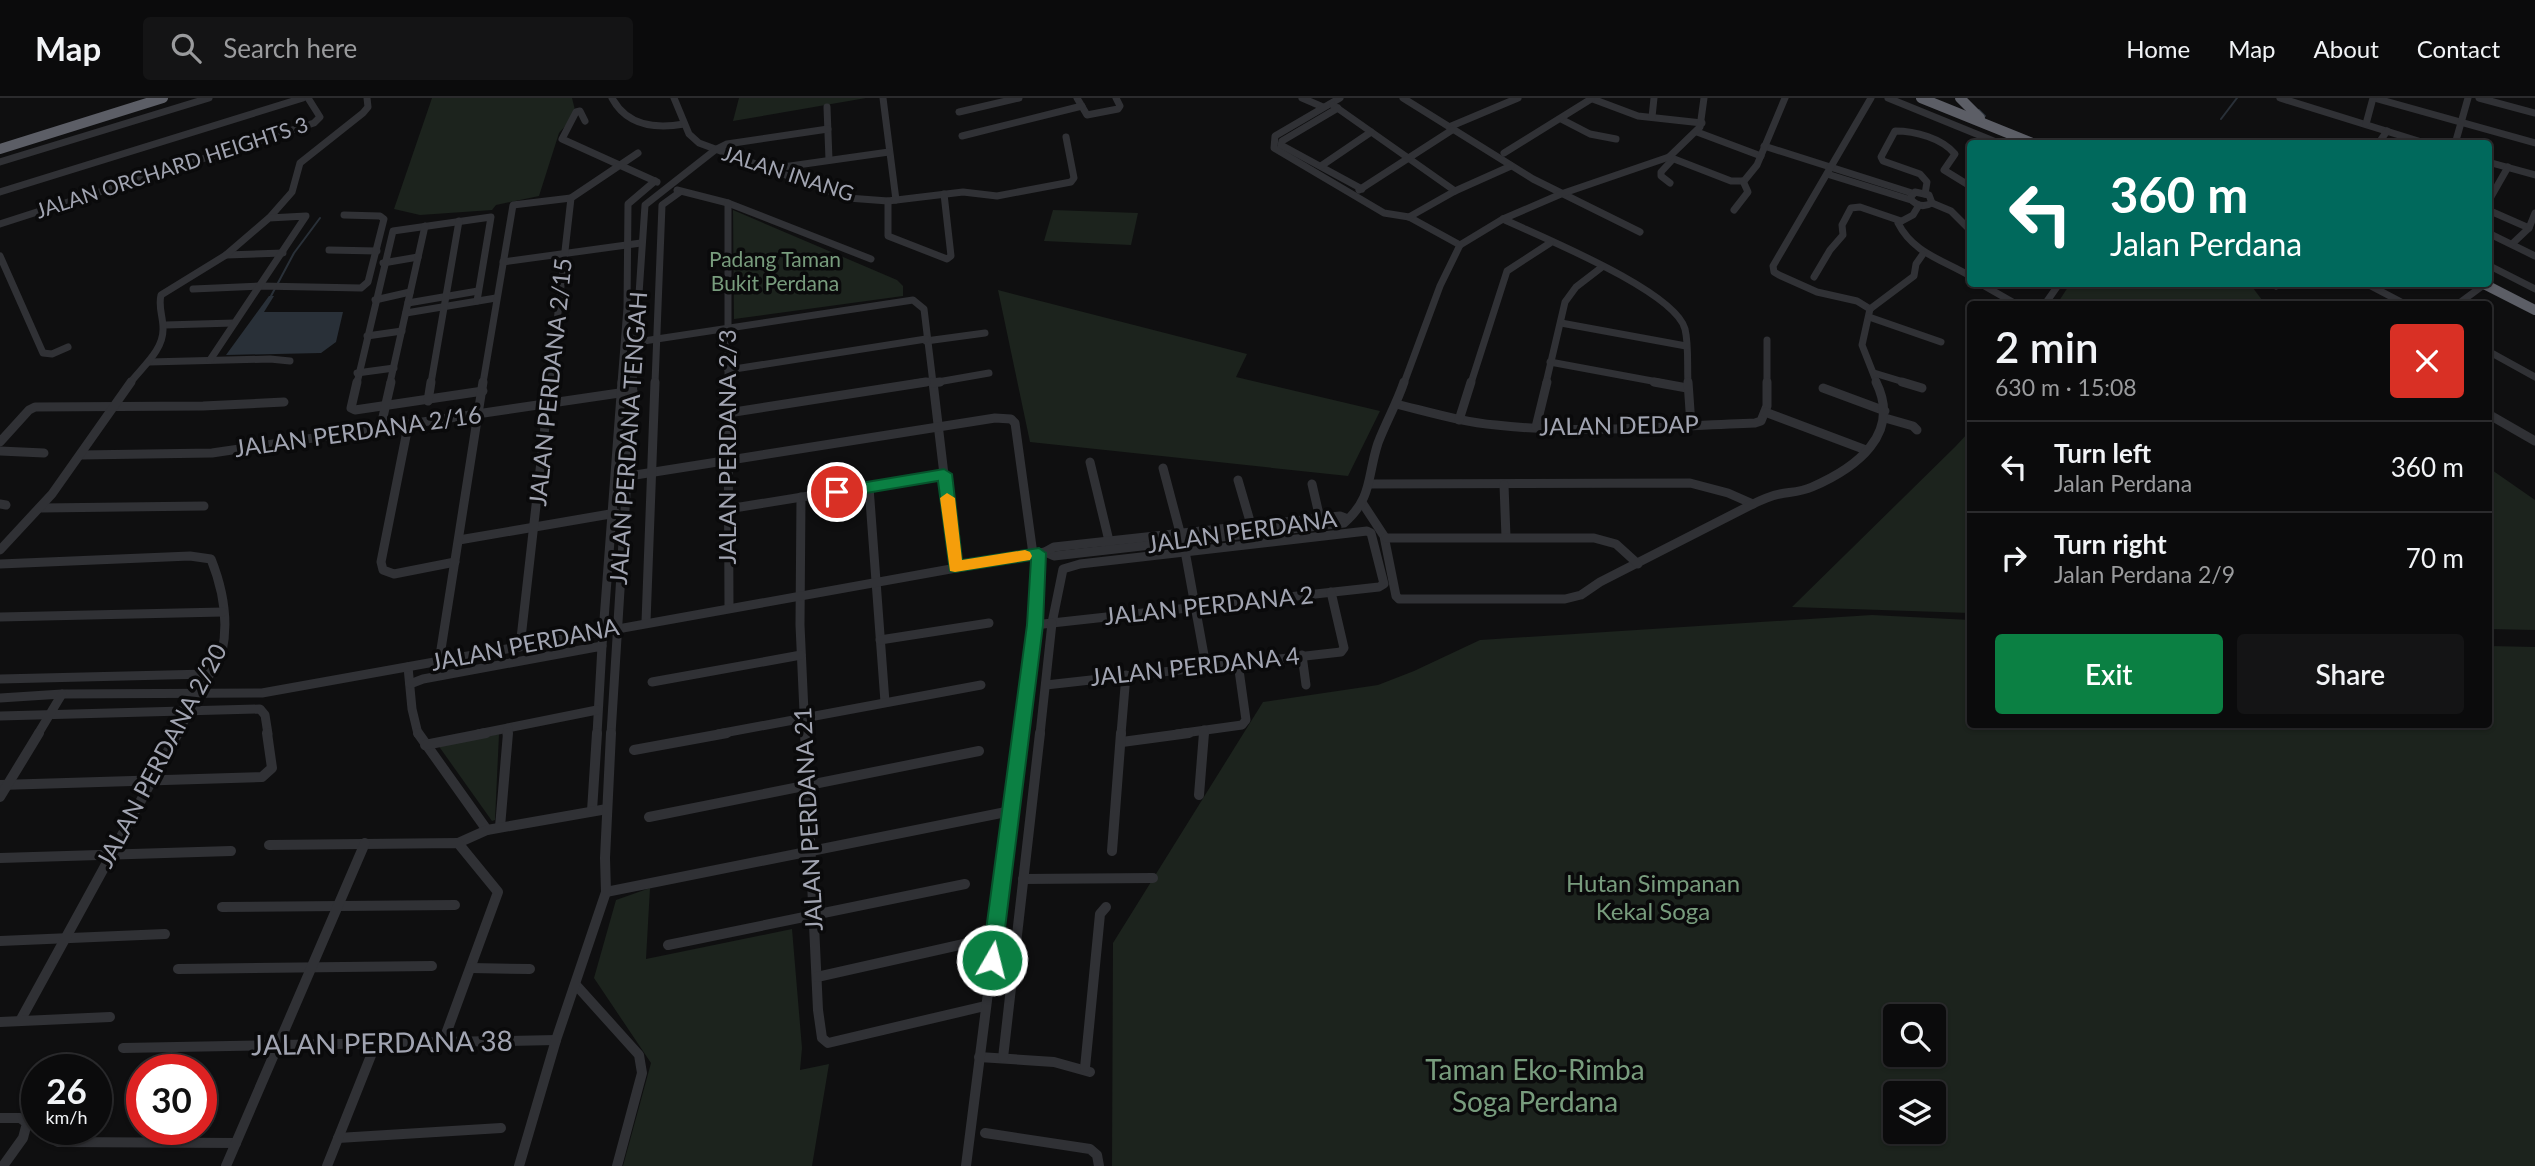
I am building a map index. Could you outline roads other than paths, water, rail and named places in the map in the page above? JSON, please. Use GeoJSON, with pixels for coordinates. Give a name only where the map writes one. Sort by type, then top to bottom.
{"type":"FeatureCollection","features":[{"type":"Feature","properties":{"kind":"highway"},"geometry":{"type":"LineString","coordinates":[[0,149],[163,98]]}},
{"type":"Feature","properties":{"kind":"highway"},"geometry":{"type":"LineString","coordinates":[[1910,98],[2025,140]]}},
{"type":"Feature","properties":{"kind":"highway"},"geometry":{"type":"LineString","coordinates":[[1921,98],[2014,140]]}},
{"type":"Feature","properties":{"kind":"highway"},"geometry":{"type":"LineString","coordinates":[[1960,98],[1988,125]]}},
{"type":"Feature","properties":{"kind":"highway"},"geometry":{"type":"LineString","coordinates":[[2492,279],[2535,301]]}},
{"type":"Feature","properties":{"kind":"highway"},"geometry":{"type":"LineString","coordinates":[[2490,287],[2535,310]]}},
{"type":"Feature","properties":{"kind":"street"},"geometry":{"type":"LineString","coordinates":[[0,162],[209,98]]}},
{"type":"Feature","properties":{"kind":"street"},"geometry":{"type":"LineString","coordinates":[[0,192],[306,98]]}},
{"type":"Feature","properties":{"kind":"street","name":"JALAN ORCHARD HEIGHTS 3"},"geometry":{"type":"LineString","coordinates":[[0,224],[314,123],[320,117],[306,98]]}},
{"type":"Feature","properties":{"kind":"street"},"geometry":{"type":"LineString","coordinates":[[0,550],[23,530],[42,508],[136,376],[149,362],[163,338],[165,326],[159,300],[161,295],[226,255],[288,200],[296,171],[306,156],[363,113],[368,107],[367,98]]}},
{"type":"Feature","properties":{"kind":"street"},"geometry":{"type":"LineString","coordinates":[[612,98],[618,111],[639,122],[663,128],[684,124]]}},
{"type":"Feature","properties":{"kind":"street","name":"JALAN INANG"},"geometry":{"type":"LineString","coordinates":[[674,98],[691,137],[715,150],[839,195],[892,200],[973,192],[997,196],[1071,181],[1074,178],[1066,137]]}},
{"type":"Feature","properties":{"kind":"street"},"geometry":{"type":"LineString","coordinates":[[883,98],[892,200],[890,237],[940,257],[947,259],[951,256],[944,194]]}},
{"type":"Feature","properties":{"kind":"street"},"geometry":{"type":"LineString","coordinates":[[959,112],[1019,98]]}},
{"type":"Feature","properties":{"kind":"street"},"geometry":{"type":"LineString","coordinates":[[1077,98],[1087,115],[1118,109],[1118,98]]}},
{"type":"Feature","properties":{"kind":"street"},"geometry":{"type":"LineString","coordinates":[[1302,98],[1323,107]]}},
{"type":"Feature","properties":{"kind":"street"},"geometry":{"type":"LineString","coordinates":[[1340,98],[1280,144],[1362,189]]}},
{"type":"Feature","properties":{"kind":"street"},"geometry":{"type":"LineString","coordinates":[[1403,98],[1560,194],[1640,232]]}},
{"type":"Feature","properties":{"kind":"street"},"geometry":{"type":"LineString","coordinates":[[1413,104],[1423,98]]}},
{"type":"Feature","properties":{"kind":"street"},"geometry":{"type":"LineString","coordinates":[[1352,195],[1450,128],[1518,98]]}},
{"type":"Feature","properties":{"kind":"street"},"geometry":{"type":"LineString","coordinates":[[1504,153],[1562,119],[1591,98],[1607,101],[1638,116],[1702,123]]}},
{"type":"Feature","properties":{"kind":"street"},"geometry":{"type":"LineString","coordinates":[[1652,117],[1654,98]]}},
{"type":"Feature","properties":{"kind":"street"},"geometry":{"type":"LineString","coordinates":[[1670,183],[1661,176],[1661,172],[1697,132],[1702,123],[1704,98]]}},
{"type":"Feature","properties":{"kind":"street"},"geometry":{"type":"LineString","coordinates":[[1785,98],[1761,156],[1753,171],[1743,181],[1731,181],[1671,158],[1560,194],[1503,219],[1460,245],[1440,286],[1396,404],[1378,444],[1363,504],[1374,516],[1386,538],[1396,596],[1404,600],[1565,598],[1581,595],[1753,505],[1787,491],[1813,487],[1875,442],[1885,414],[1874,373],[1862,345],[1869,313],[1914,276],[1916,264],[1923,254]]}},
{"type":"Feature","properties":{"kind":"street"},"geometry":{"type":"LineString","coordinates":[[1871,98],[1773,266],[1774,272],[1817,292],[1857,301],[1869,313],[1941,342]]}},
{"type":"Feature","properties":{"kind":"street"},"geometry":{"type":"LineString","coordinates":[[1888,98],[1991,140]]}},
{"type":"Feature","properties":{"kind":"street"},"geometry":{"type":"LineString","coordinates":[[2280,98],[2415,140]]}},
{"type":"Feature","properties":{"kind":"street"},"geometry":{"type":"LineString","coordinates":[[2366,124],[2374,98],[2535,143]]}},
{"type":"Feature","properties":{"kind":"street"},"geometry":{"type":"LineString","coordinates":[[2456,140],[2468,98]]}},
{"type":"Feature","properties":{"kind":"street"},"geometry":{"type":"LineString","coordinates":[[2479,98],[2535,113]]}},
{"type":"Feature","properties":{"kind":"street"},"geometry":{"type":"LineString","coordinates":[[1455,191],[1334,105],[1323,107],[1275,136],[1274,148],[1352,195],[1384,213],[1409,217],[1460,245]]}},
{"type":"Feature","properties":{"kind":"street"},"geometry":{"type":"LineString","coordinates":[[962,136],[1082,106]]}},
{"type":"Feature","properties":{"kind":"street"},"geometry":{"type":"LineString","coordinates":[[827,107],[829,160]]}},
{"type":"Feature","properties":{"kind":"street"},"geometry":{"type":"LineString","coordinates":[[585,121],[580,111],[576,112],[562,139],[655,181],[671,184],[680,191],[728,203],[871,260]]}},
{"type":"Feature","properties":{"kind":"street"},"geometry":{"type":"LineString","coordinates":[[1562,119],[1590,134],[1616,139]]}},
{"type":"Feature","properties":{"kind":"street","name":"JALAN PERDANA TENGAH"},"geometry":{"type":"LineString","coordinates":[[519,1166],[556,1040],[606,892],[607,809],[617,628],[645,205],[715,150],[736,141],[828,129]]}},
{"type":"Feature","properties":{"kind":"street"},"geometry":{"type":"LineString","coordinates":[[1926,194],[1927,185],[1923,177],[1882,161],[1881,157],[1895,131],[1906,130],[1950,147],[1955,154],[1944,170],[1967,184]]}},
{"type":"Feature","properties":{"kind":"street"},"geometry":{"type":"LineString","coordinates":[[2381,140],[2387,131]]}},
{"type":"Feature","properties":{"kind":"street"},"geometry":{"type":"LineString","coordinates":[[1321,166],[1371,132]]}},
{"type":"Feature","properties":{"kind":"street"},"geometry":{"type":"LineString","coordinates":[[1697,132],[1761,156]]}},
{"type":"Feature","properties":{"kind":"street"},"geometry":{"type":"LineString","coordinates":[[1764,146],[1829,171],[1912,197],[1926,194],[1931,197],[1932,203]]}},
{"type":"Feature","properties":{"kind":"street"},"geometry":{"type":"LineString","coordinates":[[767,169],[888,152]]}},
{"type":"Feature","properties":{"kind":"street"},"geometry":{"type":"LineString","coordinates":[[439,662],[496,298],[514,204],[571,198],[638,153]]}},
{"type":"Feature","properties":{"kind":"street"},"geometry":{"type":"LineString","coordinates":[[2492,163],[2535,175]]}},
{"type":"Feature","properties":{"kind":"street"},"geometry":{"type":"LineString","coordinates":[[1409,217],[1455,191],[1511,166]]}},
{"type":"Feature","properties":{"kind":"street"},"geometry":{"type":"LineString","coordinates":[[2492,195],[2508,167]]}},
{"type":"Feature","properties":{"kind":"street"},"geometry":{"type":"LineString","coordinates":[[592,811],[601,646],[627,308],[628,204],[655,181]]}},
{"type":"Feature","properties":{"kind":"street"},"geometry":{"type":"LineString","coordinates":[[1734,210],[1748,192],[1743,181]]}},
{"type":"Feature","properties":{"kind":"street"},"geometry":{"type":"LineString","coordinates":[[646,622],[662,205],[680,191]]}},
{"type":"Feature","properties":{"kind":"street"},"geometry":{"type":"LineString","coordinates":[[1912,197],[1919,205]]}},
{"type":"Feature","properties":{"kind":"street","name":"JALAN PERDANA 2/15"},"geometry":{"type":"LineString","coordinates":[[520,647],[550,404],[571,198]]}},
{"type":"Feature","properties":{"kind":"street","name":"JALAN PERDANA 2/3"},"geometry":{"type":"LineString","coordinates":[[728,203],[729,608]]}},
{"type":"Feature","properties":{"kind":"street"},"geometry":{"type":"LineString","coordinates":[[1919,205],[1932,203],[1951,211],[1967,227]]}},
{"type":"Feature","properties":{"kind":"street"},"geometry":{"type":"LineString","coordinates":[[1919,205],[1913,215],[1898,223],[1901,230],[1923,254],[1967,275]]}},
{"type":"Feature","properties":{"kind":"street"},"geometry":{"type":"LineString","coordinates":[[1814,278],[1830,250],[1843,235],[1842,225],[1851,208],[1860,207],[1901,221]]}},
{"type":"Feature","properties":{"kind":"street"},"geometry":{"type":"LineString","coordinates":[[2492,213],[2529,228]]}},
{"type":"Feature","properties":{"kind":"street"},"geometry":{"type":"LineString","coordinates":[[2512,244],[2529,228],[2535,213]]}},
{"type":"Feature","properties":{"kind":"street"},"geometry":{"type":"LineString","coordinates":[[193,289],[260,286],[361,288],[368,282],[383,217],[344,215]]}},
{"type":"Feature","properties":{"kind":"street"},"geometry":{"type":"LineString","coordinates":[[477,301],[492,219],[488,216],[393,231],[366,336],[352,410],[483,391]]}},
{"type":"Feature","properties":{"kind":"street"},"geometry":{"type":"LineString","coordinates":[[210,360],[307,218],[269,218]]}},
{"type":"Feature","properties":{"kind":"street"},"geometry":{"type":"LineString","coordinates":[[1503,219],[1636,283],[1669,307],[1685,328],[1691,425]]}},
{"type":"Feature","properties":{"kind":"street"},"geometry":{"type":"LineString","coordinates":[[428,401],[459,221]]}},
{"type":"Feature","properties":{"kind":"street"},"geometry":{"type":"LineString","coordinates":[[380,430],[425,226]]}},
{"type":"Feature","properties":{"kind":"street"},"geometry":{"type":"LineString","coordinates":[[2492,235],[2535,256]]}},
{"type":"Feature","properties":{"kind":"street"},"geometry":{"type":"LineString","coordinates":[[503,262],[641,243]]}},
{"type":"Feature","properties":{"kind":"street"},"geometry":{"type":"LineString","coordinates":[[1460,420],[1507,271],[1550,243]]}},
{"type":"Feature","properties":{"kind":"street"},"geometry":{"type":"LineString","coordinates":[[329,250],[377,251]]}},
{"type":"Feature","properties":{"kind":"street"},"geometry":{"type":"LineString","coordinates":[[226,255],[283,253]]}},
{"type":"Feature","properties":{"kind":"street"},"geometry":{"type":"LineString","coordinates":[[0,256],[43,353],[52,354],[68,347]]}},
{"type":"Feature","properties":{"kind":"street"},"geometry":{"type":"LineString","coordinates":[[383,263],[418,257]]}},
{"type":"Feature","properties":{"kind":"street"},"geometry":{"type":"LineString","coordinates":[[1536,428],[1567,297],[1602,267]]}},
{"type":"Feature","properties":{"kind":"street"},"geometry":{"type":"LineString","coordinates":[[2492,267],[2535,289]]}},
{"type":"Feature","properties":{"kind":"street"},"geometry":{"type":"LineString","coordinates":[[1985,287],[2010,301]]}},
{"type":"Feature","properties":{"kind":"street"},"geometry":{"type":"LineString","coordinates":[[2373,287],[2399,301]]}},
{"type":"Feature","properties":{"kind":"street"},"geometry":{"type":"LineString","coordinates":[[2462,301],[2480,287]]}},
{"type":"Feature","properties":{"kind":"street"},"geometry":{"type":"LineString","coordinates":[[408,303],[478,291]]}},
{"type":"Feature","properties":{"kind":"street"},"geometry":{"type":"LineString","coordinates":[[375,300],[410,292]]}},
{"type":"Feature","properties":{"kind":"street"},"geometry":{"type":"LineString","coordinates":[[405,313],[496,298]]}},
{"type":"Feature","properties":{"kind":"street"},"geometry":{"type":"LineString","coordinates":[[637,342],[913,300],[924,309],[955,567]]}},
{"type":"Feature","properties":{"kind":"street"},"geometry":{"type":"LineString","coordinates":[[165,326],[234,323]]}},
{"type":"Feature","properties":{"kind":"street"},"geometry":{"type":"LineString","coordinates":[[1561,323],[1686,346]]}},
{"type":"Feature","properties":{"kind":"street"},"geometry":{"type":"LineString","coordinates":[[366,336],[402,331]]}},
{"type":"Feature","properties":{"kind":"street"},"geometry":{"type":"LineString","coordinates":[[728,370],[985,333]]}},
{"type":"Feature","properties":{"kind":"street"},"geometry":{"type":"LineString","coordinates":[[1767,340],[1765,411],[1866,450]]}},
{"type":"Feature","properties":{"kind":"street"},"geometry":{"type":"LineString","coordinates":[[2492,353],[2535,377]]}},
{"type":"Feature","properties":{"kind":"street"},"geometry":{"type":"LineString","coordinates":[[149,362],[290,361]]}},
{"type":"Feature","properties":{"kind":"street"},"geometry":{"type":"LineString","coordinates":[[1550,362],[1687,388]]}},
{"type":"Feature","properties":{"kind":"street"},"geometry":{"type":"LineString","coordinates":[[358,373],[394,368]]}},
{"type":"Feature","properties":{"kind":"street"},"geometry":{"type":"LineString","coordinates":[[728,413],[989,373]]}},
{"type":"Feature","properties":{"kind":"street"},"geometry":{"type":"LineString","coordinates":[[1874,373],[1922,388]]}},
{"type":"Feature","properties":{"kind":"street"},"geometry":{"type":"LineString","coordinates":[[1823,388],[1917,430]]}},
{"type":"Feature","properties":{"kind":"street","name":"JALAN PERDANA 2/16"},"geometry":{"type":"LineString","coordinates":[[81,455],[212,453],[634,391]]}},
{"type":"Feature","properties":{"kind":"street"},"geometry":{"type":"LineString","coordinates":[[0,442],[32,408],[284,402]]}},
{"type":"Feature","properties":{"kind":"street","name":"JALAN DEDAP"},"geometry":{"type":"LineString","coordinates":[[1396,404],[1460,420],[1536,428],[1601,430],[1755,424],[1761,421],[1765,411]]}},
{"type":"Feature","properties":{"kind":"street"},"geometry":{"type":"LineString","coordinates":[[2492,416],[2535,441]]}},
{"type":"Feature","properties":{"kind":"street"},"geometry":{"type":"LineString","coordinates":[[629,476],[1004,418],[1015,423],[1039,553],[1035,625],[966,1166]]}},
{"type":"Feature","properties":{"kind":"street"},"geometry":{"type":"LineString","coordinates":[[408,426],[380,562],[383,570],[394,574],[455,562]]}},
{"type":"Feature","properties":{"kind":"street"},"geometry":{"type":"LineString","coordinates":[[0,451],[44,453]]}},
{"type":"Feature","properties":{"kind":"street"},"geometry":{"type":"LineString","coordinates":[[1090,462],[1110,544]]}},
{"type":"Feature","properties":{"kind":"street"},"geometry":{"type":"LineString","coordinates":[[1163,468],[1181,536]]}},
{"type":"Feature","properties":{"kind":"street"},"geometry":{"type":"LineString","coordinates":[[729,509],[944,474]]}},
{"type":"Feature","properties":{"kind":"street"},"geometry":{"type":"LineString","coordinates":[[1238,480],[1252,529]]}},
{"type":"Feature","properties":{"kind":"street"},"geometry":{"type":"LineString","coordinates":[[1369,484],[1690,483],[1728,493],[1753,505]]}},
{"type":"Feature","properties":{"kind":"street"},"geometry":{"type":"LineString","coordinates":[[1312,484],[1321,522]]}},
{"type":"Feature","properties":{"kind":"street"},"geometry":{"type":"LineString","coordinates":[[1504,485],[1506,537]]}},
{"type":"Feature","properties":{"kind":"street"},"geometry":{"type":"LineString","coordinates":[[869,487],[885,702]]}},
{"type":"Feature","properties":{"kind":"street","name":"JALAN PERDANA 21"},"geometry":{"type":"LineString","coordinates":[[801,498],[801,655],[818,1010],[824,1042],[985,1006]]}},
{"type":"Feature","properties":{"kind":"street","name":"JALAN PERDANA"},"geometry":{"type":"LineString","coordinates":[[0,698],[62,694],[262,693],[1039,553],[1054,556],[1110,544],[1321,522],[1344,523],[1363,504]]}},
{"type":"Feature","properties":{"kind":"street"},"geometry":{"type":"LineString","coordinates":[[42,508],[204,506]]}},
{"type":"Feature","properties":{"kind":"street"},"geometry":{"type":"LineString","coordinates":[[459,540],[625,511]]}},
{"type":"Feature","properties":{"kind":"street","name":"JALAN PERDANA 2"},"geometry":{"type":"LineString","coordinates":[[1035,625],[1382,586],[1369,531],[1185,551]]}},
{"type":"Feature","properties":{"kind":"street"},"geometry":{"type":"LineString","coordinates":[[1386,538],[1606,540],[1616,544],[1638,564]]}},
{"type":"Feature","properties":{"kind":"street"},"geometry":{"type":"LineString","coordinates":[[1003,1058],[1053,623],[1063,569],[1080,564],[1185,551],[1206,666]]}},
{"type":"Feature","properties":{"kind":"street","name":"JALAN PERDANA 2/20"},"geometry":{"type":"LineString","coordinates":[[0,564],[202,557],[211,559],[215,568],[226,638],[222,652],[20,1021]]}},
{"type":"Feature","properties":{"kind":"street","name":"JALAN PERDANA 4"},"geometry":{"type":"LineString","coordinates":[[1046,685],[1343,650],[1331,592]]}},
{"type":"Feature","properties":{"kind":"street"},"geometry":{"type":"LineString","coordinates":[[0,617],[223,611]]}},
{"type":"Feature","properties":{"kind":"street"},"geometry":{"type":"LineString","coordinates":[[880,640],[989,623]]}},
{"type":"Feature","properties":{"kind":"street"},"geometry":{"type":"LineString","coordinates":[[410,684],[423,679],[601,646]]}},
{"type":"Feature","properties":{"kind":"street"},"geometry":{"type":"LineString","coordinates":[[652,682],[801,655]]}},
{"type":"Feature","properties":{"kind":"street"},"geometry":{"type":"LineString","coordinates":[[1302,655],[1307,685]]}},
{"type":"Feature","properties":{"kind":"street"},"geometry":{"type":"LineString","coordinates":[[1122,742],[1242,725],[1246,720],[1238,663]]}},
{"type":"Feature","properties":{"kind":"street"},"geometry":{"type":"LineString","coordinates":[[408,667],[415,725],[425,745],[473,808],[486,830]]}},
{"type":"Feature","properties":{"kind":"street"},"geometry":{"type":"LineString","coordinates":[[0,679],[208,674]]}},
{"type":"Feature","properties":{"kind":"street"},"geometry":{"type":"LineString","coordinates":[[1112,851],[1126,675]]}},
{"type":"Feature","properties":{"kind":"street"},"geometry":{"type":"LineString","coordinates":[[634,750],[982,685]]}},
{"type":"Feature","properties":{"kind":"street"},"geometry":{"type":"LineString","coordinates":[[0,797],[4,785],[62,694]]}},
{"type":"Feature","properties":{"kind":"street"},"geometry":{"type":"LineString","coordinates":[[0,716],[255,708],[264,710],[272,768],[262,777],[4,785]]}},
{"type":"Feature","properties":{"kind":"street"},"geometry":{"type":"LineString","coordinates":[[425,745],[597,710]]}},
{"type":"Feature","properties":{"kind":"street"},"geometry":{"type":"LineString","coordinates":[[500,827],[508,728]]}},
{"type":"Feature","properties":{"kind":"street"},"geometry":{"type":"LineString","coordinates":[[1199,794],[1204,730]]}},
{"type":"Feature","properties":{"kind":"street"},"geometry":{"type":"LineString","coordinates":[[649,817],[979,751]]}},
{"type":"Feature","properties":{"kind":"street"},"geometry":{"type":"LineString","coordinates":[[269,845],[458,843],[486,830],[607,809]]}},
{"type":"Feature","properties":{"kind":"street"},"geometry":{"type":"LineString","coordinates":[[606,892],[1012,811]]}},
{"type":"Feature","properties":{"kind":"street"},"geometry":{"type":"LineString","coordinates":[[226,1166],[365,843]]}},
{"type":"Feature","properties":{"kind":"street"},"geometry":{"type":"LineString","coordinates":[[443,1042],[498,892],[458,843]]}},
{"type":"Feature","properties":{"kind":"street"},"geometry":{"type":"LineString","coordinates":[[0,858],[231,851]]}},
{"type":"Feature","properties":{"kind":"street"},"geometry":{"type":"LineString","coordinates":[[1023,879],[1153,878]]}},
{"type":"Feature","properties":{"kind":"street"},"geometry":{"type":"LineString","coordinates":[[668,945],[965,884]]}},
{"type":"Feature","properties":{"kind":"street"},"geometry":{"type":"LineString","coordinates":[[222,907],[455,905]]}},
{"type":"Feature","properties":{"kind":"street"},"geometry":{"type":"LineString","coordinates":[[979,1057],[1088,1070],[1100,914],[1105,906]]}},
{"type":"Feature","properties":{"kind":"street"},"geometry":{"type":"LineString","coordinates":[[0,941],[165,934]]}},
{"type":"Feature","properties":{"kind":"street"},"geometry":{"type":"LineString","coordinates":[[817,977],[995,937]]}},
{"type":"Feature","properties":{"kind":"street"},"geometry":{"type":"LineString","coordinates":[[178,969],[432,966]]}},
{"type":"Feature","properties":{"kind":"street"},"geometry":{"type":"LineString","coordinates":[[471,968],[530,969]]}},
{"type":"Feature","properties":{"kind":"street"},"geometry":{"type":"LineString","coordinates":[[576,985],[639,1055],[642,1062],[642,1073],[617,1166]]}},
{"type":"Feature","properties":{"kind":"street"},"geometry":{"type":"LineString","coordinates":[[0,1022],[110,1017]]}},
{"type":"Feature","properties":{"kind":"street","name":"JALAN PERDANA 38"},"geometry":{"type":"LineString","coordinates":[[123,1048],[556,1040]]}},
{"type":"Feature","properties":{"kind":"street"},"geometry":{"type":"LineString","coordinates":[[327,1166],[376,1043]]}},
{"type":"Feature","properties":{"kind":"street"},"geometry":{"type":"LineString","coordinates":[[0,1118],[20,1118],[27,1124],[28,1129],[3,1166]]}},
{"type":"Feature","properties":{"kind":"street"},"geometry":{"type":"LineString","coordinates":[[338,1138],[501,1128]]}},
{"type":"Feature","properties":{"kind":"street"},"geometry":{"type":"LineString","coordinates":[[985,1133],[1090,1149],[1097,1155],[1099,1166]]}},
{"type":"Feature","properties":{"kind":"street"},"geometry":{"type":"LineString","coordinates":[[112,1142],[236,1143]]}},
{"type":"Feature","properties":{"kind":"waterway"},"geometry":{"type":"LineString","coordinates":[[2221,119],[2237,98]]}},
{"type":"Feature","properties":{"kind":"waterway"},"geometry":{"type":"LineString","coordinates":[[1979,110],[1985,116]]}},
{"type":"Feature","properties":{"kind":"waterway"},"geometry":{"type":"LineString","coordinates":[[271,296],[294,253],[320,218]]}},
{"type":"Feature","properties":{"kind":"park label","name":"Padang Taman Bukit Perdana"},"geometry":{"type":"Point","coordinates":[775,272]}},
{"type":"Feature","properties":{"kind":"park label","name":"Hutan Simpanan Kekal Soga"},"geometry":{"type":"Point","coordinates":[1653,898]}},
{"type":"Feature","properties":{"kind":"park label","name":"Taman Eko-Rimba Soga Perdana"},"geometry":{"type":"Point","coordinates":[1535,1086]}}]}
